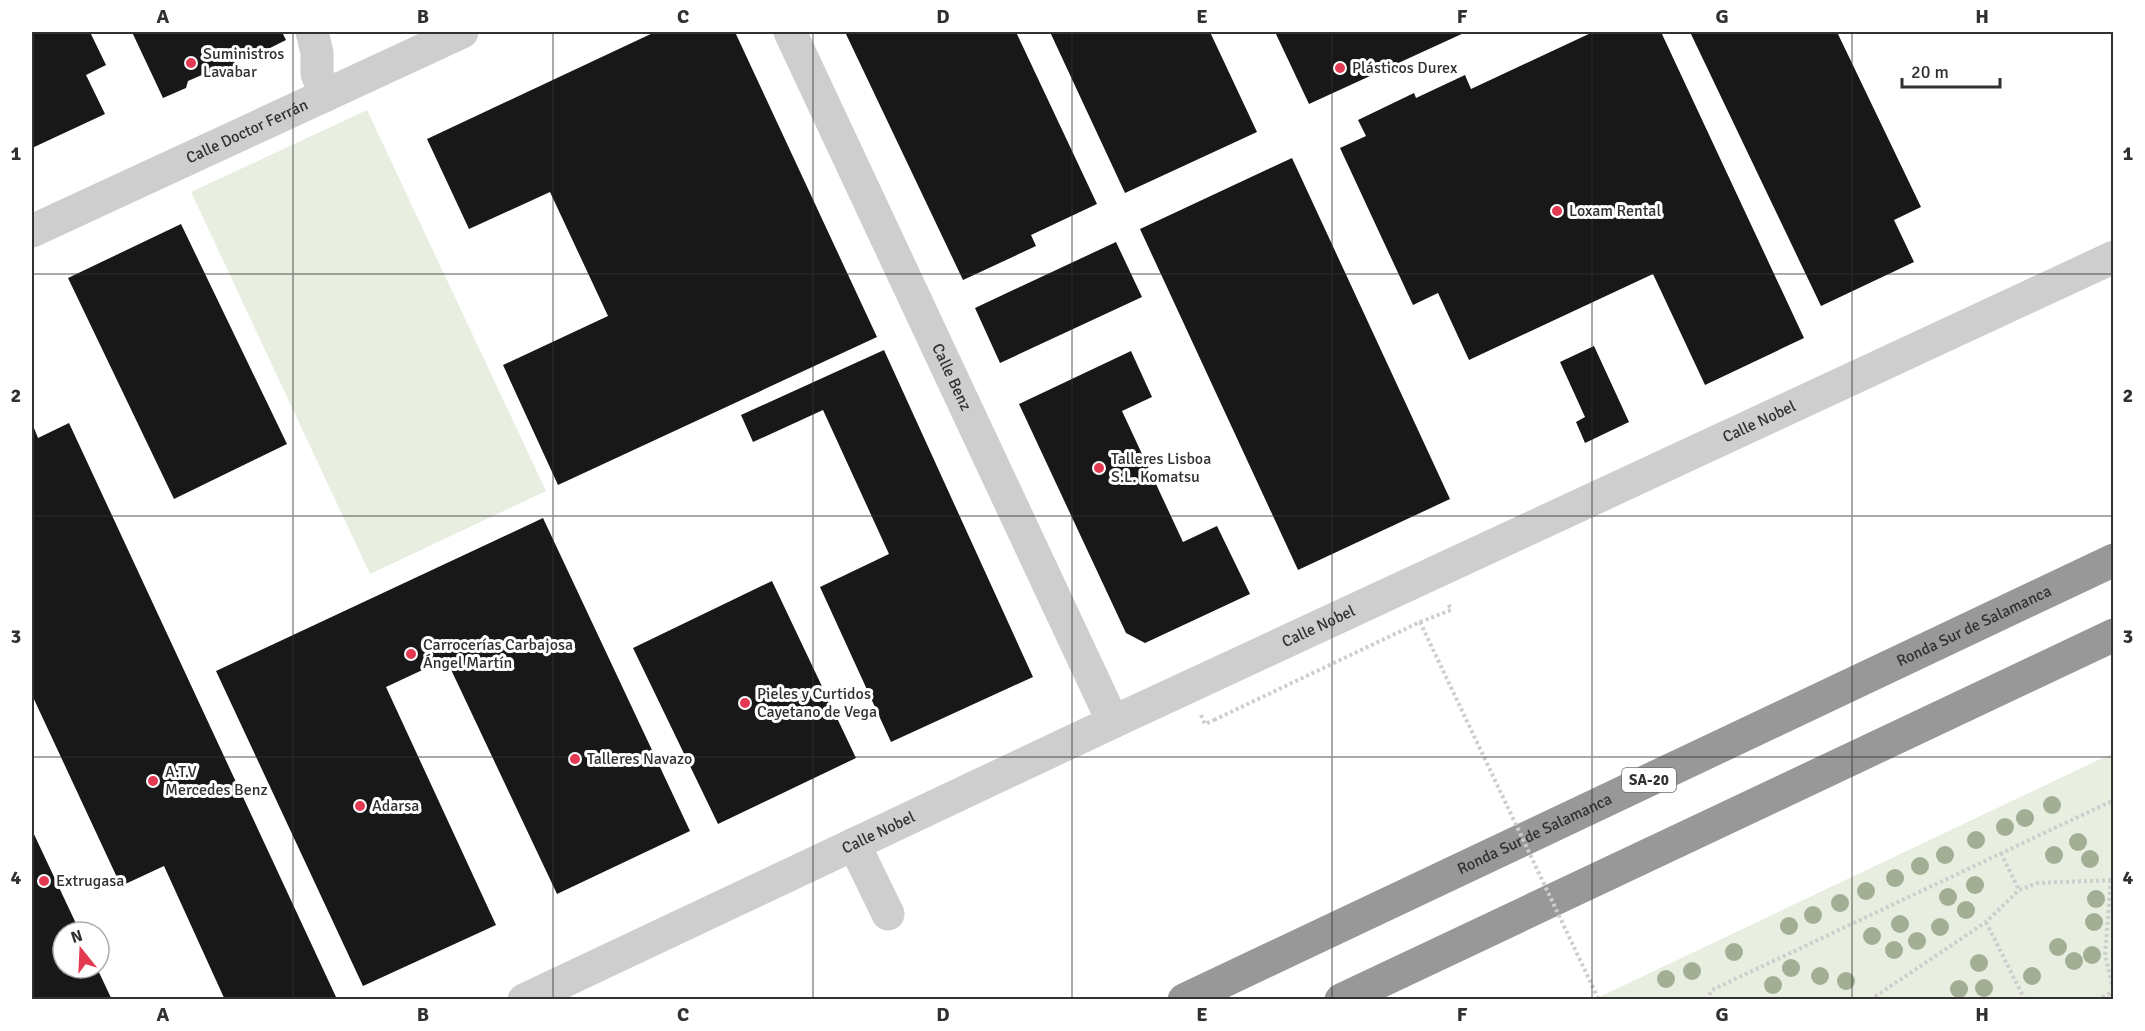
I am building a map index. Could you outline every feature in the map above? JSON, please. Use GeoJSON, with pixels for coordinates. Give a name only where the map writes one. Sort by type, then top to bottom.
{"type":"FeatureCollection","features":[{"type":"Feature","properties":{"kind":"highway","name":"Ronda Sur de Salamanca"},"geometry":{"type":"LineString","coordinates":[[1189,996],[2114,560]]}},
{"type":"Feature","properties":{"kind":"highway"},"geometry":{"type":"LineString","coordinates":[[1341,999],[2114,635]]}},
{"type":"Feature","properties":{"kind":"street"},"geometry":{"type":"LineString","coordinates":[[312,32],[317,53],[317,74],[326,95]]}},
{"type":"Feature","properties":{"kind":"street","name":"Calle Doctor Ferrán"},"geometry":{"type":"LineString","coordinates":[[32,231],[462,32]]}},
{"type":"Feature","properties":{"kind":"street","name":"Calle Benz"},"geometry":{"type":"LineString","coordinates":[[790,32],[1113,722]]}},
{"type":"Feature","properties":{"kind":"street","name":"Calle Nobel"},"geometry":{"type":"LineString","coordinates":[[524,999],[1113,722],[2114,257]]}},
{"type":"Feature","properties":{"kind":"street"},"geometry":{"type":"LineString","coordinates":[[854,844],[888,914]]}},
{"type":"Feature","properties":{"kind":"path"},"geometry":{"type":"LineString","coordinates":[[1214,720],[1420,622],[1451,610],[1445,594]]}},
{"type":"Feature","properties":{"kind":"path"},"geometry":{"type":"LineString","coordinates":[[1420,622],[1599,999]]}},
{"type":"Feature","properties":{"kind":"path"},"geometry":{"type":"LineString","coordinates":[[1706,999],[1712,990],[2114,800]]}},
{"type":"Feature","properties":{"kind":"path"},"geometry":{"type":"LineString","coordinates":[[2001,853],[2019,890]]}},
{"type":"Feature","properties":{"kind":"path"},"geometry":{"type":"LineString","coordinates":[[1870,999],[1986,922],[2019,890],[2038,883],[2112,880],[2105,955],[2113,991],[2097,999]]}},
{"type":"Feature","properties":{"kind":"path"},"geometry":{"type":"LineString","coordinates":[[1986,922],[2025,999]]}},
{"type":"Feature","properties":{"kind":"shaded area"},"geometry":{"type":"Polygon","coordinates":[[[367,110],[546,491],[370,574],[191,192],[367,110]]]}},
{"type":"Feature","properties":{"kind":"shaded area"},"geometry":{"type":"Polygon","coordinates":[[[2113,753],[2113,999],[1595,999],[2113,753]]]}},
{"type":"Feature","properties":{"kind":"building"},"geometry":{"type":"Polygon","coordinates":[[[32,32],[90,32],[106,65],[86,75],[105,114],[32,148],[32,32]]]}},
{"type":"Feature","properties":{"kind":"building","name":"Suministros Lavabar"},"geometry":{"type":"Polygon","coordinates":[[[132,32],[282,32],[286,40],[264,51],[258,48],[236,58],[233,68],[221,74],[211,71],[188,81],[186,88],[163,98],[132,32]]]}},
{"type":"Feature","properties":{"kind":"building"},"geometry":{"type":"Polygon","coordinates":[[[655,32],[735,32],[877,337],[558,485],[503,365],[608,316],[550,192],[469,229],[427,139],[655,32]]]}},
{"type":"Feature","properties":{"kind":"building"},"geometry":{"type":"Polygon","coordinates":[[[845,32],[1016,32],[1097,204],[1031,235],[1036,246],[963,280],[845,32]]]}},
{"type":"Feature","properties":{"kind":"building"},"geometry":{"type":"Polygon","coordinates":[[[1050,32],[1210,32],[1257,132],[1125,193],[1050,32]]]}},
{"type":"Feature","properties":{"kind":"building","name":"Plásticos Durex"},"geometry":{"type":"Polygon","coordinates":[[[1275,32],[1466,32],[1309,104],[1275,32]]]}},
{"type":"Feature","properties":{"kind":"building","name":"Loxam Rental"},"geometry":{"type":"Polygon","coordinates":[[[1593,32],[1661,32],[1804,338],[1705,385],[1653,274],[1469,360],[1438,293],[1413,305],[1340,148],[1366,136],[1358,120],[1414,93],[1416,98],[1465,75],[1471,89],[1593,32]]]}},
{"type":"Feature","properties":{"kind":"building"},"geometry":{"type":"Polygon","coordinates":[[[1690,32],[1837,32],[1921,207],[1894,220],[1914,262],[1821,306],[1690,32]]]}},
{"type":"Feature","properties":{"kind":"building"},"geometry":{"type":"Polygon","coordinates":[[[1292,158],[1450,499],[1298,570],[1140,229],[1292,158]]]}},
{"type":"Feature","properties":{"kind":"building"},"geometry":{"type":"Polygon","coordinates":[[[181,224],[287,444],[174,499],[68,278],[181,224]]]}},
{"type":"Feature","properties":{"kind":"building"},"geometry":{"type":"Polygon","coordinates":[[[1116,242],[1142,297],[1000,363],[975,308],[1116,242]]]}},
{"type":"Feature","properties":{"kind":"building"},"geometry":{"type":"Polygon","coordinates":[[[1594,346],[1629,422],[1585,443],[1576,422],[1585,417],[1560,362],[1594,346]]]}},
{"type":"Feature","properties":{"kind":"building"},"geometry":{"type":"Polygon","coordinates":[[[884,350],[1033,677],[891,742],[820,587],[889,554],[823,410],[753,442],[741,415],[884,350]]]}},
{"type":"Feature","properties":{"kind":"building","name":"Talleres Lisboa S.L. Komatsu"},"geometry":{"type":"Polygon","coordinates":[[[1131,351],[1152,397],[1122,411],[1183,542],[1217,526],[1250,594],[1145,643],[1126,633],[1019,404],[1131,351]]]}},
{"type":"Feature","properties":{"kind":"building","name":"A.T.V Mercedes Benz"},"geometry":{"type":"Polygon","coordinates":[[[32,423],[38,438],[69,423],[336,997],[330,1000],[225,1000],[164,866],[121,886],[32,695],[32,423]]]}},
{"type":"Feature","properties":{"kind":"building"},"geometry":{"type":"Polygon","coordinates":[[[543,518],[690,831],[557,894],[446,659],[386,687],[496,925],[363,986],[216,671],[543,518]]]}},
{"type":"Feature","properties":{"kind":"building","name":"Pieles y Curtidos Cayetano de Vega"},"geometry":{"type":"Polygon","coordinates":[[[772,581],[856,758],[718,824],[633,648],[772,581]]]}},
{"type":"Feature","properties":{"kind":"building","name":"Extrugasa"},"geometry":{"type":"Polygon","coordinates":[[[32,830],[74,920],[51,920],[51,980],[103,980],[112,1000],[32,1000],[32,830]]]}},
{"type":"Feature","properties":{"kind":"place","name":"Suministros Lavabar"},"geometry":{"type":"Point","coordinates":[191,63]}},
{"type":"Feature","properties":{"kind":"place","name":"Plásticos Durex"},"geometry":{"type":"Point","coordinates":[1340,68]}},
{"type":"Feature","properties":{"kind":"place","name":"Loxam Rental"},"geometry":{"type":"Point","coordinates":[1557,211]}},
{"type":"Feature","properties":{"kind":"place","name":"Talleres Lisboa S.L. Komatsu"},"geometry":{"type":"Point","coordinates":[1099,468]}},
{"type":"Feature","properties":{"kind":"place","name":"Carrocerías Carbajosa Ángel Martín"},"geometry":{"type":"Point","coordinates":[411,654]}},
{"type":"Feature","properties":{"kind":"place","name":"Pieles y Curtidos Cayetano de Vega"},"geometry":{"type":"Point","coordinates":[745,703]}},
{"type":"Feature","properties":{"kind":"place","name":"Talleres Navazo"},"geometry":{"type":"Point","coordinates":[575,759]}},
{"type":"Feature","properties":{"kind":"place","name":"A.T.V Mercedes Benz"},"geometry":{"type":"Point","coordinates":[153,781]}},
{"type":"Feature","properties":{"kind":"place","name":"Adarsa"},"geometry":{"type":"Point","coordinates":[360,806]}},
{"type":"Feature","properties":{"kind":"place","name":"Extrugasa"},"geometry":{"type":"Point","coordinates":[44,881]}}]}
